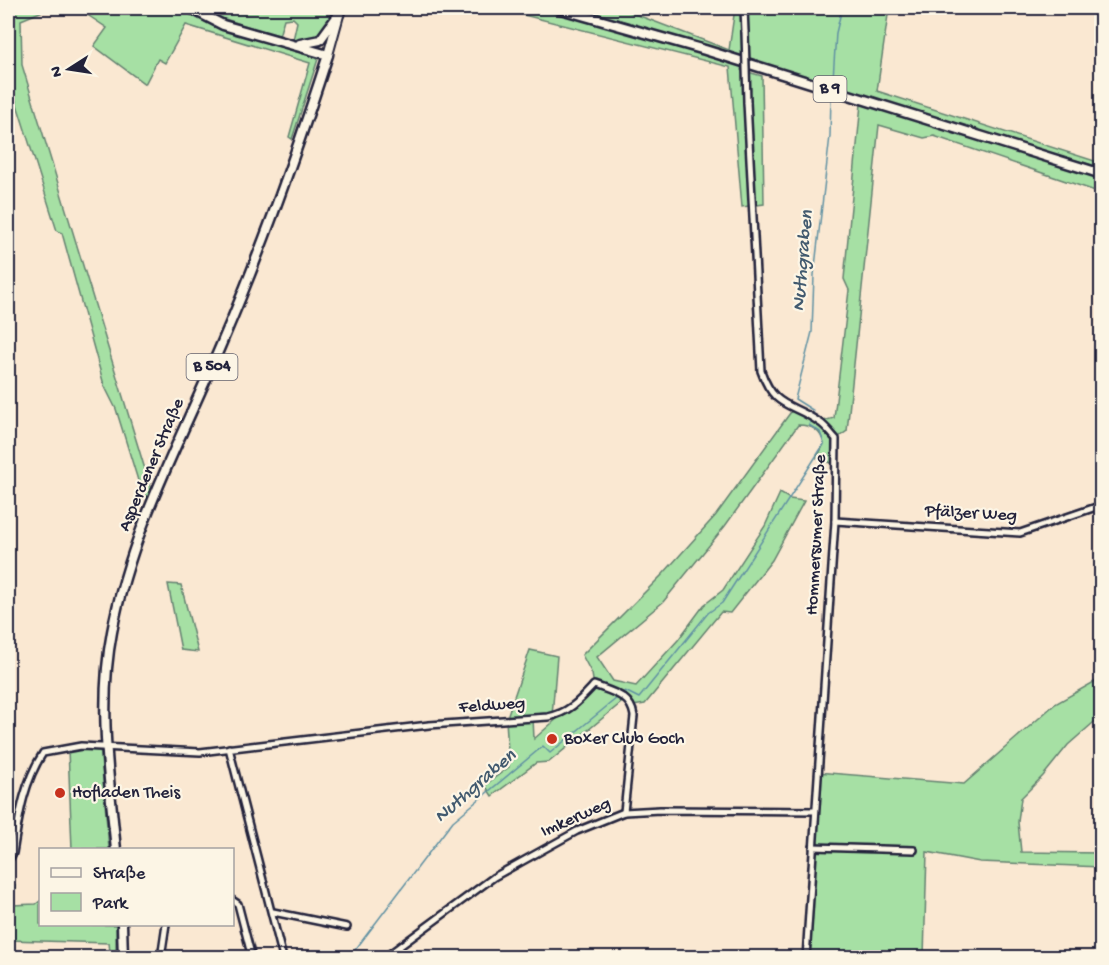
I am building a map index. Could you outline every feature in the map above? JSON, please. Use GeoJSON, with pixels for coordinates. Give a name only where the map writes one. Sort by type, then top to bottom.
{"type":"FeatureCollection","features":[{"type":"Feature","properties":{"kind":"main road"},"geometry":{"type":"LineString","coordinates":[[190,8],[223,25],[328,55]]}},
{"type":"Feature","properties":{"kind":"main road","name":"B 9"},"geometry":{"type":"LineString","coordinates":[[557,8],[705,50],[1101,174]]}},
{"type":"Feature","properties":{"kind":"main road"},"geometry":{"type":"LineString","coordinates":[[293,45],[320,40],[340,11]]}},
{"type":"Feature","properties":{"kind":"main road","name":"Asperdener Straße"},"geometry":{"type":"LineString","coordinates":[[116,848],[105,702],[108,659],[116,613],[129,564],[156,493],[254,265],[300,142],[340,11]]}},
{"type":"Feature","properties":{"kind":"main road"},"geometry":{"type":"LineString","coordinates":[[122,926],[123,957]]}},
{"type":"Feature","properties":{"kind":"street","name":"Hommersumer Straße"},"geometry":{"type":"LineString","coordinates":[[744,8],[761,372],[767,389],[778,400],[820,422],[836,439],[835,521],[806,957]]}},
{"type":"Feature","properties":{"kind":"street","name":"Pfälzer Weg"},"geometry":{"type":"LineString","coordinates":[[835,521],[1020,533],[1101,505]]}},
{"type":"Feature","properties":{"kind":"street","name":"Feldweg"},"geometry":{"type":"LineString","coordinates":[[8,861],[13,854],[24,792],[31,771],[43,753],[81,746],[177,753],[429,725],[548,717],[561,714],[575,705],[594,685],[625,697],[633,706],[634,716],[624,812]]}},
{"type":"Feature","properties":{"kind":"street"},"geometry":{"type":"LineString","coordinates":[[229,748],[284,957]]}},
{"type":"Feature","properties":{"kind":"street","name":"Imkerweg"},"geometry":{"type":"LineString","coordinates":[[384,957],[494,877],[568,836],[624,812],[660,810],[814,811]]}},
{"type":"Feature","properties":{"kind":"street"},"geometry":{"type":"LineString","coordinates":[[813,847],[914,850]]}},
{"type":"Feature","properties":{"kind":"street"},"geometry":{"type":"LineString","coordinates":[[234,901],[238,904],[252,957]]}},
{"type":"Feature","properties":{"kind":"street"},"geometry":{"type":"LineString","coordinates":[[273,912],[347,927]]}},
{"type":"Feature","properties":{"kind":"street"},"geometry":{"type":"LineString","coordinates":[[161,957],[166,926]]}},
{"type":"Feature","properties":{"kind":"green space"},"geometry":{"type":"Polygon","coordinates":[[[8,8],[50,8],[21,20],[22,65],[151,489],[147,498],[140,487],[116,409],[104,385],[62,233],[57,231],[8,76],[8,8]]]}},
{"type":"Feature","properties":{"kind":"green space"},"geometry":{"type":"Polygon","coordinates":[[[87,8],[185,8],[194,16],[226,30],[318,59],[292,139],[289,137],[310,63],[186,25],[165,63],[158,59],[145,84],[94,46],[107,28],[86,14],[87,8]]]}},
{"type":"Feature","properties":{"kind":"green space"},"geometry":{"type":"Polygon","coordinates":[[[199,8],[337,8],[322,37],[303,42],[293,40],[297,22],[293,18],[284,19],[279,36],[209,14],[199,8]]]}},
{"type":"Feature","properties":{"kind":"green space"},"geometry":{"type":"Polygon","coordinates":[[[496,8],[539,8],[576,16],[742,66],[741,70],[762,76],[764,204],[742,207],[730,67],[496,8]]]}},
{"type":"Feature","properties":{"kind":"green space"},"geometry":{"type":"Polygon","coordinates":[[[567,8],[619,8],[729,50],[735,8],[889,8],[877,91],[1101,163],[1101,168],[647,29],[567,8]]]}},
{"type":"Feature","properties":{"kind":"green space"},"geometry":{"type":"Polygon","coordinates":[[[861,104],[1101,177],[1101,193],[934,136],[924,138],[879,125],[847,431],[836,439],[837,465],[817,458],[824,444],[818,432],[812,427],[798,425],[725,526],[663,602],[597,657],[613,681],[636,686],[678,640],[704,605],[723,590],[765,526],[780,493],[790,499],[804,501],[772,560],[730,613],[721,612],[645,704],[633,706],[626,699],[549,762],[536,763],[492,796],[485,785],[509,767],[506,720],[530,650],[557,656],[552,716],[533,718],[534,739],[594,686],[592,674],[582,655],[663,574],[716,515],[793,409],[820,422],[834,418],[849,290],[844,279],[861,104]]]}},
{"type":"Feature","properties":{"kind":"green space"},"geometry":{"type":"Polygon","coordinates":[[[168,584],[181,585],[198,652],[181,650],[168,584]]]}},
{"type":"Feature","properties":{"kind":"green space"},"geometry":{"type":"Polygon","coordinates":[[[1101,678],[1101,716],[1068,745],[1043,776],[1021,798],[1018,822],[1021,852],[1101,853],[1101,867],[980,862],[927,852],[924,957],[806,958],[817,772],[964,784],[1055,704],[1101,678]]]}},
{"type":"Feature","properties":{"kind":"green space"},"geometry":{"type":"Polygon","coordinates":[[[100,746],[109,848],[72,848],[68,749],[100,746]]]}},
{"type":"Feature","properties":{"kind":"green space"},"geometry":{"type":"Polygon","coordinates":[[[8,880],[15,885],[12,905],[36,904],[39,902],[39,926],[116,926],[116,952],[110,952],[109,943],[8,940],[8,880]]]}},
{"type":"Feature","properties":{"kind":"waterway","name":"Nuthgraben"},"geometry":{"type":"LineString","coordinates":[[833,79],[836,33],[842,8]]}},
{"type":"Feature","properties":{"kind":"waterway","name":"Nuthgraben"},"geometry":{"type":"LineString","coordinates":[[812,415],[814,411],[795,399],[812,332],[814,275],[830,136],[831,97]]}},
{"type":"Feature","properties":{"kind":"waterway","name":"Nuthgraben"},"geometry":{"type":"LineString","coordinates":[[622,693],[625,691],[639,698],[708,613],[722,603],[824,444],[820,432],[809,425],[810,422]]}},
{"type":"Feature","properties":{"kind":"waterway","name":"Nuthgraben"},"geometry":{"type":"LineString","coordinates":[[349,958],[453,821],[543,746],[550,753],[617,698]]}},
{"type":"Feature","properties":{"kind":"place","name":"Boxer Club Goch"},"geometry":{"type":"Point","coordinates":[552,739]}},
{"type":"Feature","properties":{"kind":"place","name":"Hofladen Theis"},"geometry":{"type":"Point","coordinates":[60,793]}}]}
